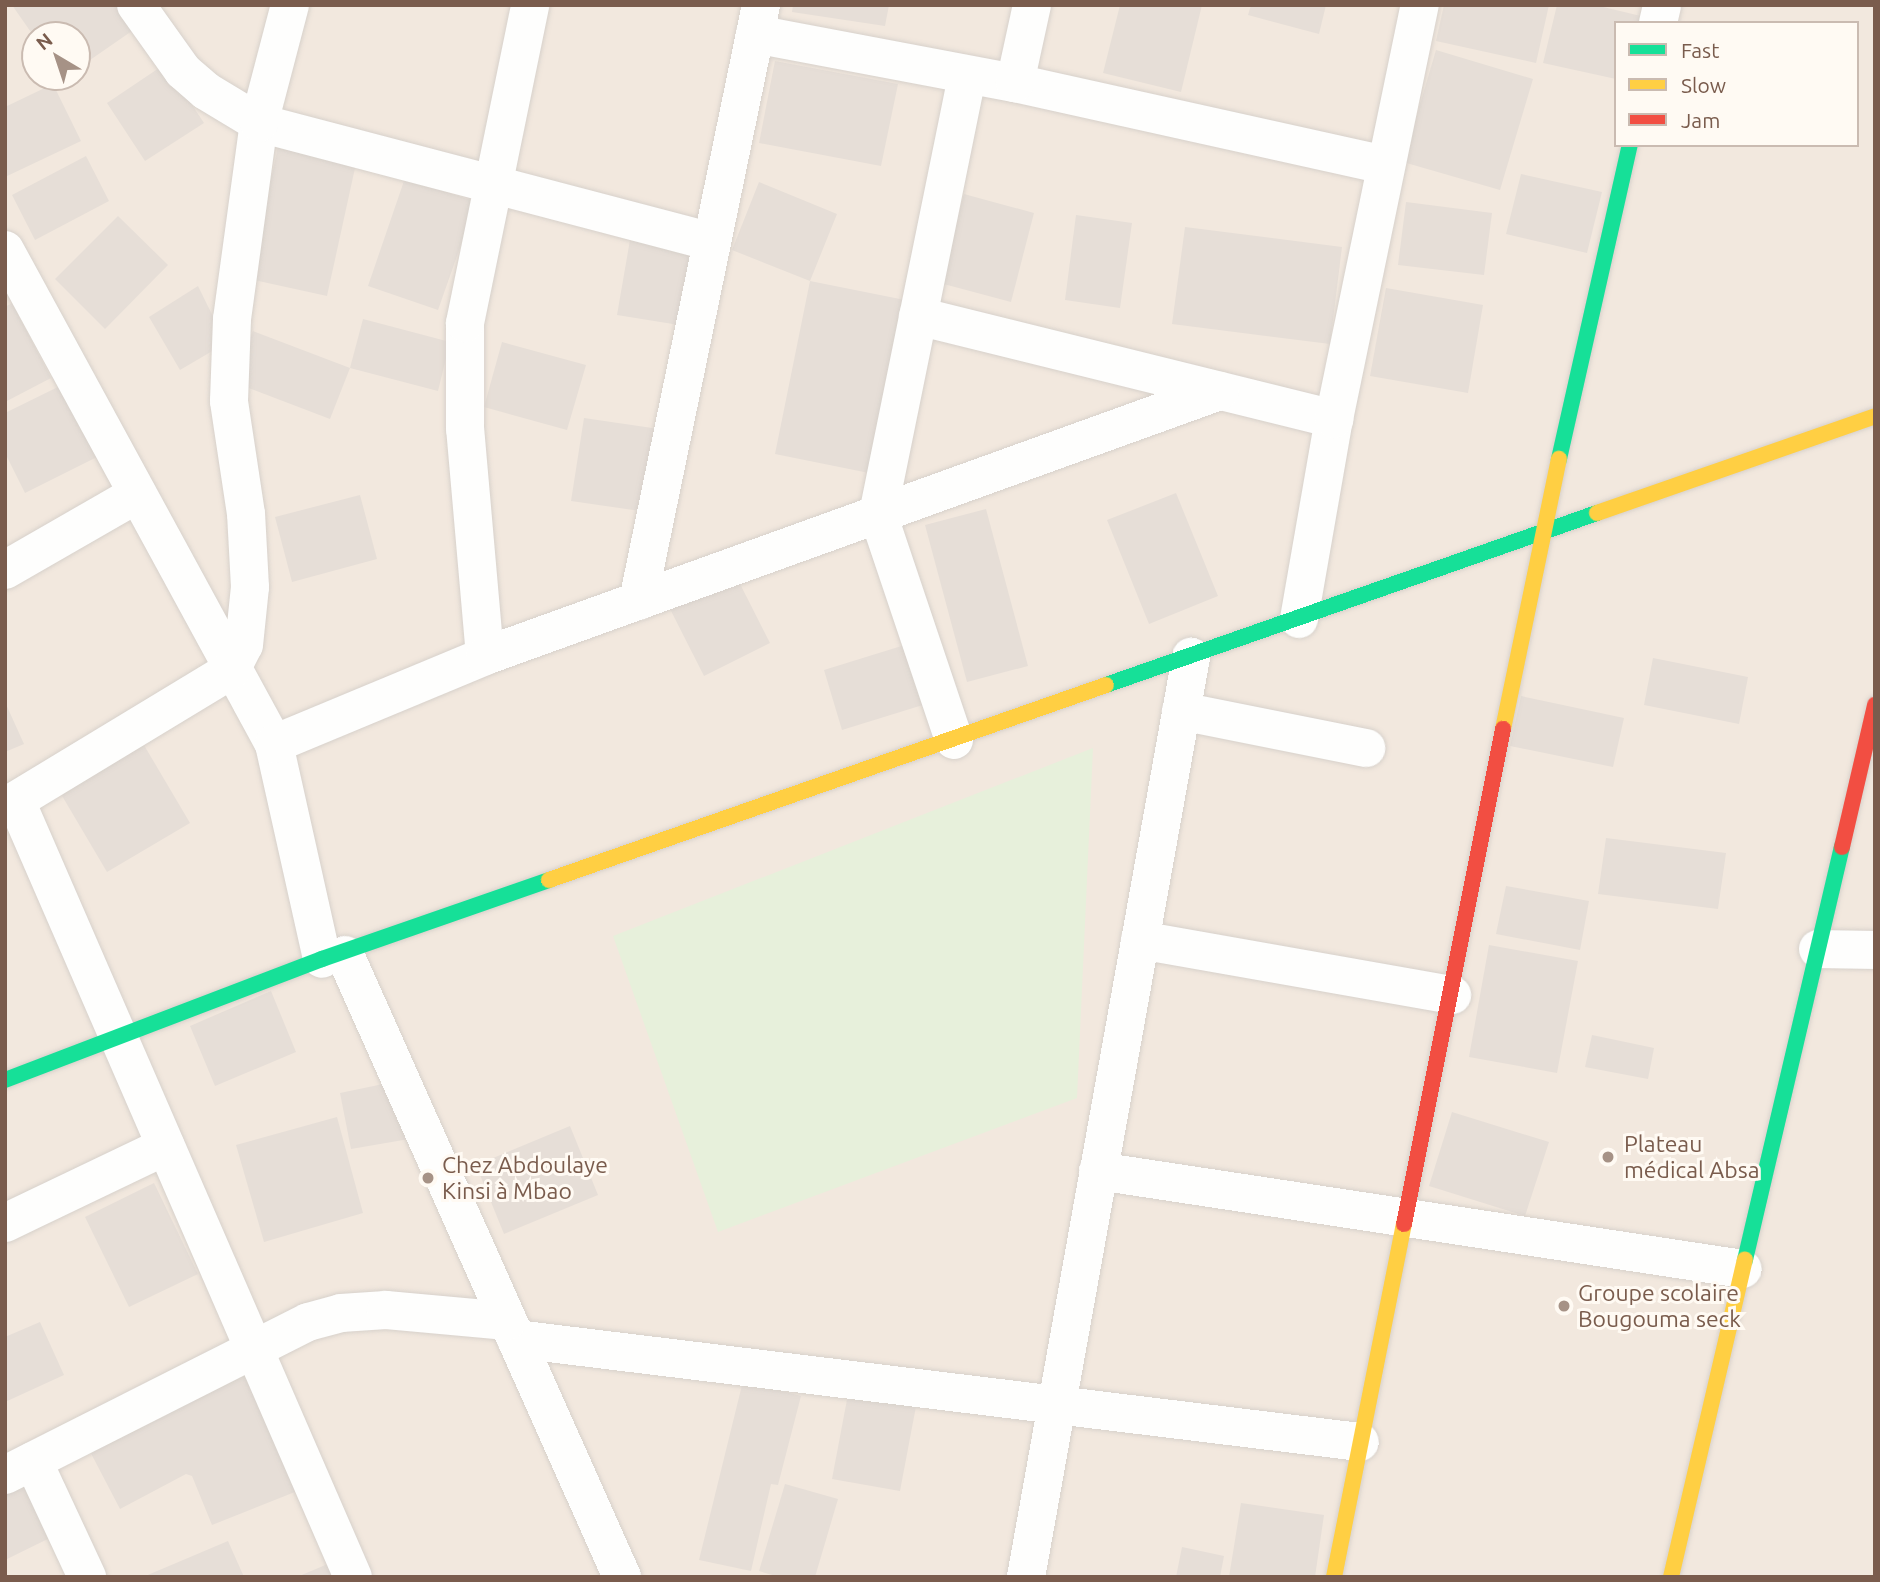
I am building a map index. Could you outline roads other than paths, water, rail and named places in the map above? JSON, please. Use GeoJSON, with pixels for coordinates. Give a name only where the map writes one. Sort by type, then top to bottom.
{"type":"FeatureCollection","features":[{"type":"Feature","properties":{"kind":"street"},"geometry":{"type":"LineString","coordinates":[[136,5],[183,71],[206,91],[259,123],[712,242]]}},
{"type":"Feature","properties":{"kind":"street"},"geometry":{"type":"LineString","coordinates":[[290,5],[259,123],[232,319],[229,401],[246,514],[250,601],[244,645],[230,670],[11,804],[118,1035],[353,1577]]}},
{"type":"Feature","properties":{"kind":"street"},"geometry":{"type":"LineString","coordinates":[[485,656],[462,371],[470,286],[530,5]]}},
{"type":"Feature","properties":{"kind":"street"},"geometry":{"type":"LineString","coordinates":[[1015,83],[1032,5]]}},
{"type":"Feature","properties":{"kind":"street"},"geometry":{"type":"LineString","coordinates":[[1299,619],[1334,419],[1420,5]]}},
{"type":"Feature","properties":{"kind":"street"},"geometry":{"type":"LineString","coordinates":[[638,601],[758,20],[967,75],[1015,83],[1385,165]]}},
{"type":"Feature","properties":{"kind":"street"},"geometry":{"type":"LineString","coordinates":[[954,740],[878,514],[967,75]]}},
{"type":"Feature","properties":{"kind":"street"},"geometry":{"type":"LineString","coordinates":[[1334,1577],[1542,533],[1630,147]]}},
{"type":"Feature","properties":{"kind":"street"},"geometry":{"type":"LineString","coordinates":[[10,269],[137,494],[230,670],[274,744],[333,957],[512,1330],[622,1577]]}},
{"type":"Feature","properties":{"kind":"street"},"geometry":{"type":"LineString","coordinates":[[918,316],[1334,419]]}},
{"type":"Feature","properties":{"kind":"street"},"geometry":{"type":"LineString","coordinates":[[274,744],[485,656],[1220,391]]}},
{"type":"Feature","properties":{"kind":"street"},"geometry":{"type":"LineString","coordinates":[[5,1080],[118,1035],[333,957],[1875,416]]}},
{"type":"Feature","properties":{"kind":"street"},"geometry":{"type":"LineString","coordinates":[[5,569],[137,494]]}},
{"type":"Feature","properties":{"kind":"street"},"geometry":{"type":"LineString","coordinates":[[1026,1577],[1191,657]]}},
{"type":"Feature","properties":{"kind":"street"},"geometry":{"type":"LineString","coordinates":[[1181,711],[1366,748]]}},
{"type":"Feature","properties":{"kind":"street"},"geometry":{"type":"LineString","coordinates":[[1671,1577],[1872,724]]}},
{"type":"Feature","properties":{"kind":"street"},"geometry":{"type":"LineString","coordinates":[[1140,940],[1452,995]]}},
{"type":"Feature","properties":{"kind":"street"},"geometry":{"type":"LineString","coordinates":[[1818,949],[1875,950]]}},
{"type":"Feature","properties":{"kind":"street"},"geometry":{"type":"LineString","coordinates":[[5,1223],[166,1146]]}},
{"type":"Feature","properties":{"kind":"street"},"geometry":{"type":"LineString","coordinates":[[1098,1171],[1743,1269]]}},
{"type":"Feature","properties":{"kind":"street"},"geometry":{"type":"LineString","coordinates":[[87,1577],[19,1468],[253,1348],[308,1322],[341,1313],[386,1310],[512,1330],[1056,1405],[1360,1442]]}},
{"type":"Feature","properties":{"kind":"place","name":"Plateau médical Absa"},"geometry":{"type":"Point","coordinates":[1608,1157]}},
{"type":"Feature","properties":{"kind":"place","name":"Chez Abdoulaye Kinsi à Mbao"},"geometry":{"type":"Point","coordinates":[428,1178]}},
{"type":"Feature","properties":{"kind":"place","name":"Groupe scolaire Bougouma seck"},"geometry":{"type":"Point","coordinates":[1564,1306]}}]}
